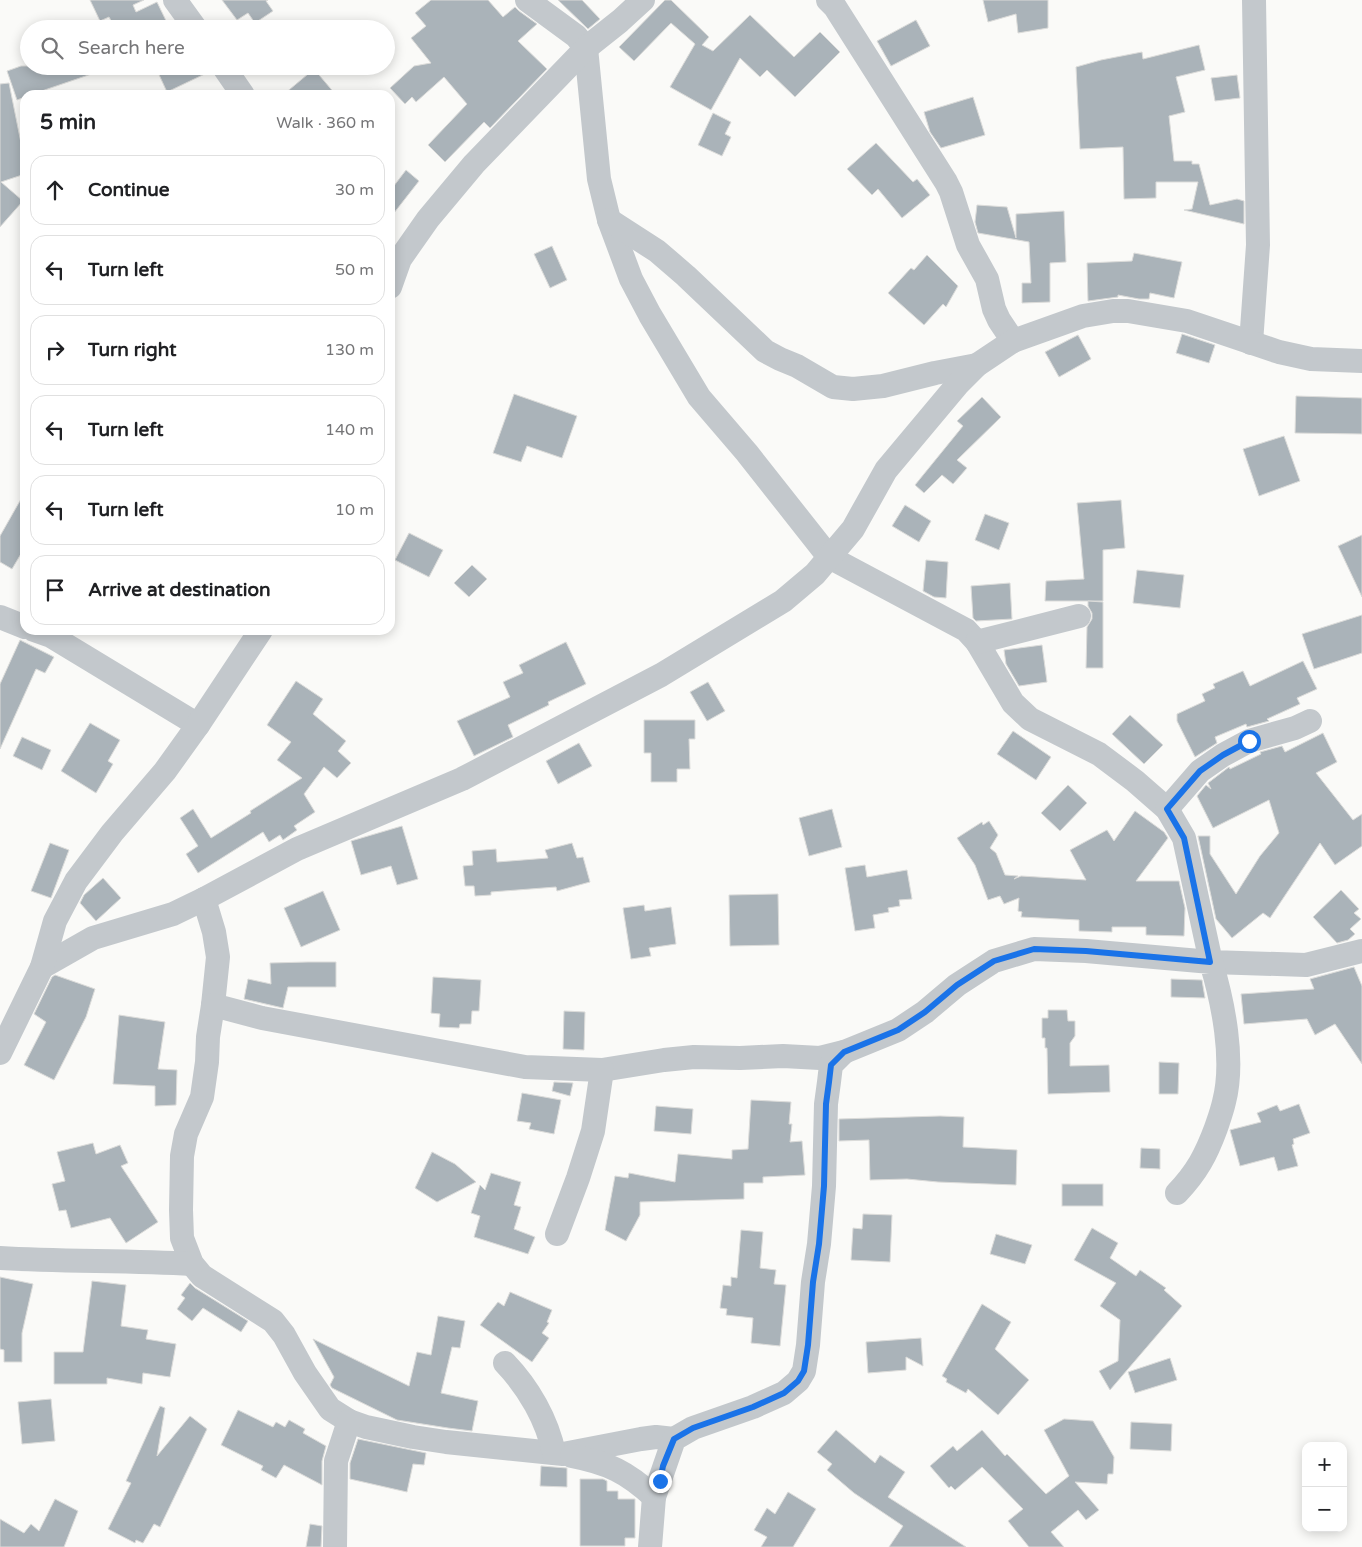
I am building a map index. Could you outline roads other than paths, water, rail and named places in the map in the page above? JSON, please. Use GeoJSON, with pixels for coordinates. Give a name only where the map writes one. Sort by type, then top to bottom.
{"type":"FeatureCollection","features":[{"type":"Feature","properties":{"kind":"street"},"geometry":{"type":"LineString","coordinates":[[175,0],[189,20]]}},
{"type":"Feature","properties":{"kind":"street"},"geometry":{"type":"LineString","coordinates":[[527,0],[576,36],[586,48],[599,179],[609,220],[631,279],[650,315],[699,397],[747,453],[829,557],[966,630],[977,642],[1013,703],[1030,719],[1099,754],[1135,781],[1167,809],[1184,838],[1210,962],[1224,1011],[1228,1054],[1225,1101],[1204,1159],[1190,1180],[1177,1193]]}},
{"type":"Feature","properties":{"kind":"street"},"geometry":{"type":"LineString","coordinates":[[395,273],[400,259],[428,219],[474,164],[586,48],[643,0]]}},
{"type":"Feature","properties":{"kind":"street"},"geometry":{"type":"LineString","coordinates":[[828,0],[835,7],[946,182],[968,245],[987,279],[998,320],[1013,341]]}},
{"type":"Feature","properties":{"kind":"street"},"geometry":{"type":"LineString","coordinates":[[1251,343],[1258,245],[1254,0]]}},
{"type":"Feature","properties":{"kind":"street"},"geometry":{"type":"LineString","coordinates":[[229,75],[240,90]]}},
{"type":"Feature","properties":{"kind":"street"},"geometry":{"type":"LineString","coordinates":[[609,220],[657,251],[765,351],[833,386],[853,390],[883,386],[978,365]]}},
{"type":"Feature","properties":{"kind":"street"},"geometry":{"type":"LineString","coordinates":[[42,967],[93,938],[173,914],[297,849],[462,779],[661,675],[783,601],[815,574],[853,529],[886,470],[958,384],[978,365],[1013,341],[1083,316],[1112,311],[1128,311],[1187,321],[1279,352],[1311,359],[1362,361]]}},
{"type":"Feature","properties":{"kind":"street"},"geometry":{"type":"LineString","coordinates":[[977,642],[1079,616]]}},
{"type":"Feature","properties":{"kind":"street"},"geometry":{"type":"LineString","coordinates":[[0,617],[20,625]]}},
{"type":"Feature","properties":{"kind":"street"},"geometry":{"type":"LineString","coordinates":[[47,635],[198,725]]}},
{"type":"Feature","properties":{"kind":"street"},"geometry":{"type":"LineString","coordinates":[[0,1053],[42,967],[55,921],[76,881],[112,833],[165,771],[259,635]]}},
{"type":"Feature","properties":{"kind":"street"},"geometry":{"type":"LineString","coordinates":[[1167,809],[1200,771],[1223,755],[1249,741],[1296,728],[1310,721]]}},
{"type":"Feature","properties":{"kind":"street"},"geometry":{"type":"LineString","coordinates":[[204,899],[218,947],[218,957],[202,1097],[186,1134],[182,1156],[182,1238],[192,1264],[202,1276],[273,1321],[284,1334],[296,1358],[330,1409],[349,1421],[366,1427],[412,1437],[558,1453],[596,1460],[638,1482],[654,1496]]}},
{"type":"Feature","properties":{"kind":"street"},"geometry":{"type":"LineString","coordinates":[[213,1006],[262,1018],[525,1067],[602,1070],[694,1057],[740,1058],[783,1056],[820,1058],[844,1052],[898,1030],[925,1012],[957,985],[994,961],[1034,949],[1086,951],[1210,962],[1306,965],[1362,951]]}},
{"type":"Feature","properties":{"kind":"street"},"geometry":{"type":"LineString","coordinates":[[558,1453],[656,1437],[674,1439],[693,1428],[753,1407],[784,1393],[798,1381],[804,1371],[808,1345],[813,1282],[819,1244],[824,1186],[826,1104],[831,1065],[844,1052]]}},
{"type":"Feature","properties":{"kind":"street"},"geometry":{"type":"LineString","coordinates":[[557,1234],[593,1131],[602,1070]]}},
{"type":"Feature","properties":{"kind":"street"},"geometry":{"type":"LineString","coordinates":[[0,1258],[192,1264]]}},
{"type":"Feature","properties":{"kind":"street"},"geometry":{"type":"LineString","coordinates":[[506,1363],[526,1389],[558,1453]]}},
{"type":"Feature","properties":{"kind":"street"},"geometry":{"type":"LineString","coordinates":[[335,1547],[336,1461],[349,1421]]}},
{"type":"Feature","properties":{"kind":"street"},"geometry":{"type":"LineString","coordinates":[[650,1547],[654,1496],[674,1439]]}}]}
